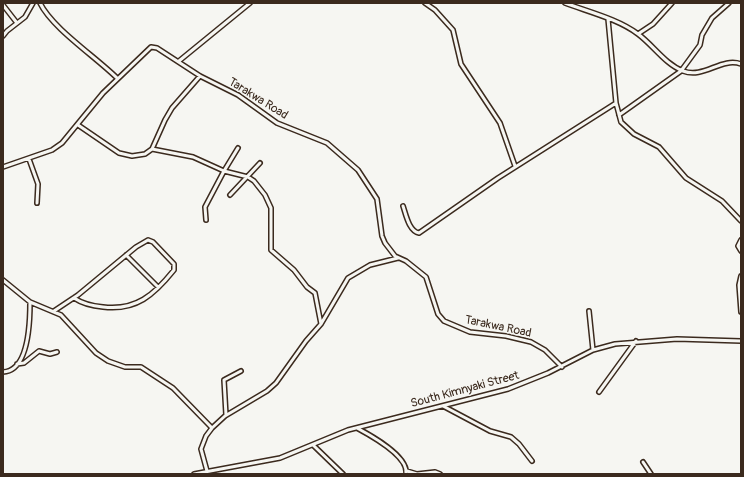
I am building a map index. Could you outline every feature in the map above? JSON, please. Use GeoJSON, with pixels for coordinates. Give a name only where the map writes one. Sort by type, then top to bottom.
{"type":"FeatureCollection","features":[{"type":"Feature","properties":{"kind":"street"},"geometry":{"type":"LineString","coordinates":[[3,36],[25,17],[33,3]]}},
{"type":"Feature","properties":{"kind":"street"},"geometry":{"type":"LineString","coordinates":[[40,3],[51,18],[117,78]]}},
{"type":"Feature","properties":{"kind":"street"},"geometry":{"type":"LineString","coordinates":[[179,61],[250,3]]}},
{"type":"Feature","properties":{"kind":"street"},"geometry":{"type":"LineString","coordinates":[[425,3],[435,10],[453,30],[461,64],[500,123],[515,166]]}},
{"type":"Feature","properties":{"kind":"street"},"geometry":{"type":"LineString","coordinates":[[565,3],[608,19],[638,34],[670,63],[682,71],[702,72],[731,61],[741,64]]}},
{"type":"Feature","properties":{"kind":"street"},"geometry":{"type":"LineString","coordinates":[[638,34],[653,24],[672,3]]}},
{"type":"Feature","properties":{"kind":"street"},"geometry":{"type":"LineString","coordinates":[[619,115],[682,71],[700,45],[702,35],[712,18],[729,3]]}},
{"type":"Feature","properties":{"kind":"street"},"geometry":{"type":"LineString","coordinates":[[3,5],[17,23]]}},
{"type":"Feature","properties":{"kind":"street"},"geometry":{"type":"LineString","coordinates":[[608,19],[616,103],[621,122],[627,129],[637,136],[656,145],[686,178],[722,201],[741,222]]}},
{"type":"Feature","properties":{"kind":"street","name":"Tarakwa Road"},"geometry":{"type":"LineString","coordinates":[[3,167],[52,150],[62,143],[95,102],[117,78],[151,47],[157,48],[200,76],[238,95],[277,123],[327,143],[351,163],[373,191],[377,199],[382,236],[392,253],[426,277],[438,314],[444,321],[470,332],[506,336],[531,342],[545,350],[562,367]]}},
{"type":"Feature","properties":{"kind":"street"},"geometry":{"type":"LineString","coordinates":[[78,125],[119,153],[132,156],[145,154],[152,149],[167,115],[200,76]]}},
{"type":"Feature","properties":{"kind":"street"},"geometry":{"type":"LineString","coordinates":[[403,206],[415,232],[419,233],[515,166],[616,103]]}},
{"type":"Feature","properties":{"kind":"street"},"geometry":{"type":"LineString","coordinates":[[206,220],[205,207],[238,148]]}},
{"type":"Feature","properties":{"kind":"street"},"geometry":{"type":"LineString","coordinates":[[152,149],[193,157],[224,171],[248,177],[260,188],[271,208],[271,250],[294,270],[307,287],[315,293],[321,324]]}},
{"type":"Feature","properties":{"kind":"street"},"geometry":{"type":"LineString","coordinates":[[29,159],[38,184],[37,203]]}},
{"type":"Feature","properties":{"kind":"street"},"geometry":{"type":"LineString","coordinates":[[230,195],[260,163]]}},
{"type":"Feature","properties":{"kind":"street"},"geometry":{"type":"LineString","coordinates":[[54,311],[74,298],[126,254],[148,240],[153,242],[171,260],[174,267],[172,272],[158,287],[140,302],[124,307],[114,308],[90,305],[74,298]]}},
{"type":"Feature","properties":{"kind":"street"},"geometry":{"type":"LineString","coordinates":[[741,240],[738,246],[741,251]]}},
{"type":"Feature","properties":{"kind":"street"},"geometry":{"type":"LineString","coordinates":[[126,254],[158,287]]}},
{"type":"Feature","properties":{"kind":"street"},"geometry":{"type":"LineString","coordinates":[[210,472],[201,449],[206,436],[212,428],[226,415],[273,387],[306,341],[321,324],[348,278],[370,265],[398,258]]}},
{"type":"Feature","properties":{"kind":"street"},"geometry":{"type":"LineString","coordinates":[[741,276],[739,285],[741,312]]}},
{"type":"Feature","properties":{"kind":"street"},"geometry":{"type":"LineString","coordinates":[[3,280],[30,302],[54,311],[68,321],[102,357],[115,365],[141,367],[146,369],[173,388],[212,428]]}},
{"type":"Feature","properties":{"kind":"street"},"geometry":{"type":"LineString","coordinates":[[3,372],[10,370],[17,364],[26,346],[30,320],[30,302]]}},
{"type":"Feature","properties":{"kind":"street"},"geometry":{"type":"LineString","coordinates":[[589,311],[593,350]]}},
{"type":"Feature","properties":{"kind":"street","name":"South Kimnyaki Street"},"geometry":{"type":"LineString","coordinates":[[194,474],[280,458],[357,428],[513,388],[562,367],[593,350],[615,344],[677,339],[741,341]]}},
{"type":"Feature","properties":{"kind":"street"},"geometry":{"type":"LineString","coordinates":[[599,392],[636,342]]}},
{"type":"Feature","properties":{"kind":"street"},"geometry":{"type":"LineString","coordinates":[[17,364],[24,363],[39,351],[50,354],[57,352]]}},
{"type":"Feature","properties":{"kind":"street"},"geometry":{"type":"LineString","coordinates":[[226,415],[224,380],[241,371]]}},
{"type":"Feature","properties":{"kind":"street"},"geometry":{"type":"LineString","coordinates":[[443,406],[490,431],[511,437],[532,461]]}},
{"type":"Feature","properties":{"kind":"street"},"geometry":{"type":"LineString","coordinates":[[357,428],[396,454],[406,472],[417,474],[435,472],[440,474]]}},
{"type":"Feature","properties":{"kind":"street"},"geometry":{"type":"LineString","coordinates":[[313,445],[344,474]]}},
{"type":"Feature","properties":{"kind":"street"},"geometry":{"type":"LineString","coordinates":[[643,462],[651,474]]}}]}
